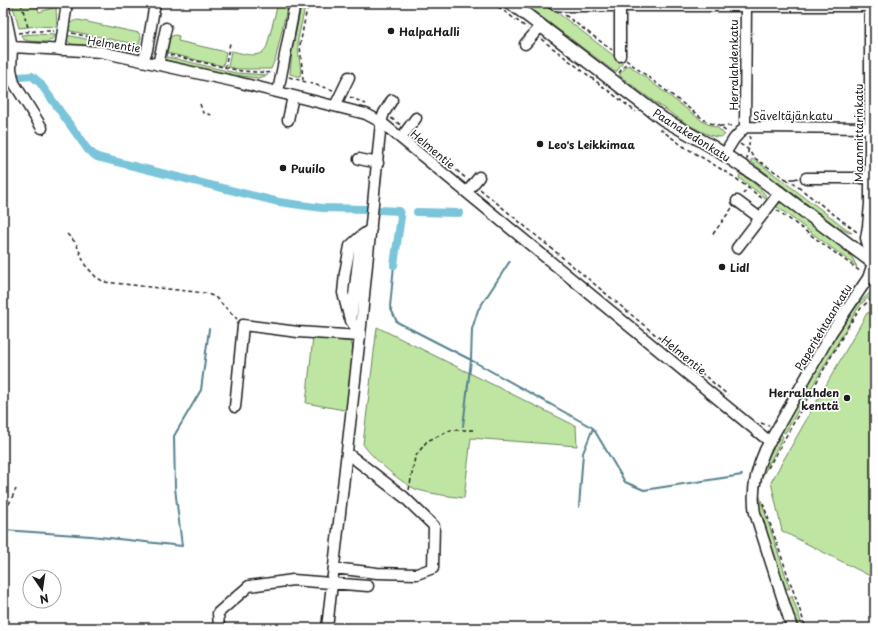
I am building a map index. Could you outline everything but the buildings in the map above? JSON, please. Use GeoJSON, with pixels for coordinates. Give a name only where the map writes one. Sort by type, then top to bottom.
{"type":"FeatureCollection","features":[{"type":"Feature","properties":{"kind":"main road","name":"Paanakedonkatu"},"geometry":{"type":"LineString","coordinates":[[511,3],[538,30],[663,119],[743,166],[874,263]]}},
{"type":"Feature","properties":{"kind":"street"},"geometry":{"type":"LineString","coordinates":[[3,3],[9,34],[7,48],[14,83],[42,128]]}},
{"type":"Feature","properties":{"kind":"street"},"geometry":{"type":"LineString","coordinates":[[60,50],[67,3]]}},
{"type":"Feature","properties":{"kind":"street"},"geometry":{"type":"LineString","coordinates":[[143,61],[147,50],[155,3]]}},
{"type":"Feature","properties":{"kind":"street"},"geometry":{"type":"LineString","coordinates":[[278,92],[295,3]]}},
{"type":"Feature","properties":{"kind":"street"},"geometry":{"type":"LineString","coordinates":[[552,3],[555,5],[566,6],[872,5]]}},
{"type":"Feature","properties":{"kind":"street"},"geometry":{"type":"LineString","coordinates":[[620,5],[620,56]]}},
{"type":"Feature","properties":{"kind":"street","name":"Herralahdenkatu"},"geometry":{"type":"LineString","coordinates":[[746,5],[748,127]]}},
{"type":"Feature","properties":{"kind":"street","name":"Maanmittarinkatu"},"geometry":{"type":"LineString","coordinates":[[872,5],[872,178],[866,238],[874,263]]}},
{"type":"Feature","properties":{"kind":"street"},"geometry":{"type":"LineString","coordinates":[[158,65],[166,28]]}},
{"type":"Feature","properties":{"kind":"street"},"geometry":{"type":"LineString","coordinates":[[525,44],[538,30]]}},
{"type":"Feature","properties":{"kind":"street","name":"Helmentie"},"geometry":{"type":"LineString","coordinates":[[7,48],[101,52],[278,92],[382,118],[404,134],[466,192],[770,442]]}},
{"type":"Feature","properties":{"kind":"street"},"geometry":{"type":"LineString","coordinates":[[336,106],[349,77]]}},
{"type":"Feature","properties":{"kind":"street"},"geometry":{"type":"LineString","coordinates":[[288,120],[293,96]]}},
{"type":"Feature","properties":{"kind":"street"},"geometry":{"type":"LineString","coordinates":[[327,628],[360,336],[382,118],[392,100]]}},
{"type":"Feature","properties":{"kind":"street"},"geometry":{"type":"LineString","coordinates":[[404,134],[416,118]]}},
{"type":"Feature","properties":{"kind":"street","name":"Säveltäjänkatu"},"geometry":{"type":"LineString","coordinates":[[724,154],[734,139],[748,127],[872,128]]}},
{"type":"Feature","properties":{"kind":"street"},"geometry":{"type":"LineString","coordinates":[[359,159],[378,163]]}},
{"type":"Feature","properties":{"kind":"street"},"geometry":{"type":"LineString","coordinates":[[806,178],[872,178]]}},
{"type":"Feature","properties":{"kind":"street"},"geometry":{"type":"LineString","coordinates":[[466,192],[476,180]]}},
{"type":"Feature","properties":{"kind":"street"},"geometry":{"type":"LineString","coordinates":[[737,248],[780,192]]}},
{"type":"Feature","properties":{"kind":"street"},"geometry":{"type":"LineString","coordinates":[[737,201],[760,218]]}},
{"type":"Feature","properties":{"kind":"street"},"geometry":{"type":"LineString","coordinates":[[360,336],[351,321],[360,236],[371,229]]}},
{"type":"Feature","properties":{"kind":"street","name":"Paperitehtaankatu"},"geometry":{"type":"LineString","coordinates":[[792,628],[755,513],[753,502],[755,476],[759,464],[776,430],[832,333],[868,278],[874,263]]}},
{"type":"Feature","properties":{"kind":"street"},"geometry":{"type":"LineString","coordinates":[[235,407],[243,325],[298,332],[360,336]]}},
{"type":"Feature","properties":{"kind":"street"},"geometry":{"type":"LineString","coordinates":[[334,568],[377,573],[417,574],[433,568],[434,526],[404,497],[347,453]]}},
{"type":"Feature","properties":{"kind":"street"},"geometry":{"type":"LineString","coordinates":[[219,628],[218,613],[249,586],[294,580],[368,586]]}},
{"type":"Feature","properties":{"kind":"path"},"geometry":{"type":"LineString","coordinates":[[21,3],[29,31]]}},
{"type":"Feature","properties":{"kind":"path"},"geometry":{"type":"LineString","coordinates":[[304,80],[300,45],[308,3]]}},
{"type":"Feature","properties":{"kind":"path"},"geometry":{"type":"LineString","coordinates":[[493,3],[538,30],[636,112]]}},
{"type":"Feature","properties":{"kind":"path"},"geometry":{"type":"LineString","coordinates":[[560,12],[708,122],[719,126],[749,150],[753,157],[794,184],[866,238]]}},
{"type":"Feature","properties":{"kind":"path"},"geometry":{"type":"LineString","coordinates":[[9,34],[29,31],[62,32],[147,50]]}},
{"type":"Feature","properties":{"kind":"path"},"geometry":{"type":"LineString","coordinates":[[225,68],[230,43]]}},
{"type":"Feature","properties":{"kind":"path"},"geometry":{"type":"LineString","coordinates":[[161,53],[225,68],[241,71],[272,72],[304,80],[342,93],[367,105]]}},
{"type":"Feature","properties":{"kind":"path"},"geometry":{"type":"LineString","coordinates":[[200,104],[203,113],[212,115]]}},
{"type":"Feature","properties":{"kind":"path"},"geometry":{"type":"LineString","coordinates":[[382,118],[404,134],[476,180],[730,397]]}},
{"type":"Feature","properties":{"kind":"path"},"geometry":{"type":"LineString","coordinates":[[743,166],[748,158],[748,127]]}},
{"type":"Feature","properties":{"kind":"path"},"geometry":{"type":"LineString","coordinates":[[659,129],[683,146],[734,177],[868,278]]}},
{"type":"Feature","properties":{"kind":"path"},"geometry":{"type":"LineString","coordinates":[[794,178],[794,184]]}},
{"type":"Feature","properties":{"kind":"path"},"geometry":{"type":"LineString","coordinates":[[786,179],[806,178]]}},
{"type":"Feature","properties":{"kind":"path"},"geometry":{"type":"LineString","coordinates":[[713,234],[748,188]]}},
{"type":"Feature","properties":{"kind":"path"},"geometry":{"type":"LineString","coordinates":[[67,234],[76,243],[85,265],[96,277],[104,282],[205,293],[215,297],[243,325]]}},
{"type":"Feature","properties":{"kind":"path"},"geometry":{"type":"LineString","coordinates":[[767,470],[849,325],[861,308],[875,295]]}},
{"type":"Feature","properties":{"kind":"path"},"geometry":{"type":"LineString","coordinates":[[761,423],[786,435]]}},
{"type":"Feature","properties":{"kind":"path"},"geometry":{"type":"LineString","coordinates":[[404,497],[408,493],[415,457],[427,441],[452,430],[475,430]]}},
{"type":"Feature","properties":{"kind":"path"},"geometry":{"type":"LineString","coordinates":[[3,518],[16,489]]}},
{"type":"Feature","properties":{"kind":"path"},"geometry":{"type":"LineString","coordinates":[[763,501],[806,628]]}},
{"type":"Feature","properties":{"kind":"green space"},"geometry":{"type":"Polygon","coordinates":[[[12,3],[36,3],[39,12],[56,7],[57,27],[37,26],[19,28],[12,3]]]}},
{"type":"Feature","properties":{"kind":"green space"},"geometry":{"type":"Polygon","coordinates":[[[278,3],[288,3],[276,57],[271,69],[239,69],[228,67],[231,51],[256,55],[264,51],[267,46],[278,3]]]}},
{"type":"Feature","properties":{"kind":"green space"},"geometry":{"type":"Polygon","coordinates":[[[302,3],[306,3],[298,39],[301,72],[300,76],[297,76],[290,74],[292,50],[302,3]]]}},
{"type":"Feature","properties":{"kind":"green space"},"geometry":{"type":"Polygon","coordinates":[[[523,3],[545,3],[622,62],[622,64],[615,72],[523,3]]]}},
{"type":"Feature","properties":{"kind":"green space"},"geometry":{"type":"Polygon","coordinates":[[[78,20],[139,33],[141,37],[139,45],[66,30],[70,23],[78,20]]]}},
{"type":"Feature","properties":{"kind":"green space"},"geometry":{"type":"Polygon","coordinates":[[[21,35],[55,35],[51,40],[46,42],[28,41],[23,39],[21,35]]]}},
{"type":"Feature","properties":{"kind":"green space"},"geometry":{"type":"Polygon","coordinates":[[[66,35],[135,49],[136,51],[133,52],[71,44],[66,39],[66,35]]]}},
{"type":"Feature","properties":{"kind":"green space"},"geometry":{"type":"Polygon","coordinates":[[[175,35],[179,36],[178,41],[226,52],[223,66],[167,53],[170,37],[175,35]]]}},
{"type":"Feature","properties":{"kind":"green space"},"geometry":{"type":"Polygon","coordinates":[[[168,57],[236,73],[268,75],[258,78],[234,75],[167,60],[165,58],[168,57]]]}},
{"type":"Feature","properties":{"kind":"green space"},"geometry":{"type":"Polygon","coordinates":[[[629,65],[705,123],[718,128],[725,135],[720,137],[699,130],[654,102],[620,76],[620,74],[629,65]]]}},
{"type":"Feature","properties":{"kind":"green space"},"geometry":{"type":"Polygon","coordinates":[[[752,159],[852,233],[847,232],[835,225],[750,161],[752,159]]]}},
{"type":"Feature","properties":{"kind":"green space"},"geometry":{"type":"Polygon","coordinates":[[[740,174],[756,185],[768,200],[739,178],[740,174]]]}},
{"type":"Feature","properties":{"kind":"green space"},"geometry":{"type":"Polygon","coordinates":[[[779,203],[784,203],[843,248],[852,257],[857,267],[776,206],[779,203]]]}},
{"type":"Feature","properties":{"kind":"green space"},"geometry":{"type":"Polygon","coordinates":[[[875,288],[875,293],[864,301],[858,308],[785,433],[782,431],[829,343],[857,305],[875,288]]]}},
{"type":"Feature","properties":{"kind":"green space","name":"Herralahden kenttä"},"geometry":{"type":"Polygon","coordinates":[[[875,312],[875,570],[872,577],[782,531],[771,482],[867,313],[875,312]]]}},
{"type":"Feature","properties":{"kind":"green space"},"geometry":{"type":"Polygon","coordinates":[[[377,327],[576,426],[577,446],[471,438],[464,498],[429,493],[418,490],[404,483],[373,456],[363,444],[377,327]]]}},
{"type":"Feature","properties":{"kind":"green space"},"geometry":{"type":"Polygon","coordinates":[[[313,337],[351,342],[353,348],[347,408],[344,410],[306,403],[313,337]]]}},
{"type":"Feature","properties":{"kind":"green space"},"geometry":{"type":"Polygon","coordinates":[[[781,434],[783,437],[762,477],[759,494],[790,589],[783,588],[759,512],[758,501],[758,490],[762,471],[781,434]]]}},
{"type":"Feature","properties":{"kind":"green space"},"geometry":{"type":"Polygon","coordinates":[[[792,596],[803,628],[796,628],[787,601],[792,596]]]}},
{"type":"Feature","properties":{"kind":"waterway"},"geometry":{"type":"LineString","coordinates":[[19,77],[32,76],[40,83],[88,150],[97,157],[279,202],[322,208],[367,209]]}},
{"type":"Feature","properties":{"kind":"waterway"},"geometry":{"type":"LineString","coordinates":[[3,80],[7,79]]}},
{"type":"Feature","properties":{"kind":"waterway"},"geometry":{"type":"LineString","coordinates":[[379,210],[399,211],[401,217],[394,265]]}},
{"type":"Feature","properties":{"kind":"waterway"},"geometry":{"type":"LineString","coordinates":[[417,212],[459,213]]}},
{"type":"Feature","properties":{"kind":"waterway"},"geometry":{"type":"LineString","coordinates":[[463,426],[471,360],[472,329],[478,310],[510,261]]}},
{"type":"Feature","properties":{"kind":"waterway"},"geometry":{"type":"LineString","coordinates":[[394,265],[390,307],[397,322],[471,360],[593,428],[625,482],[644,490],[742,475]]}},
{"type":"Feature","properties":{"kind":"waterway"},"geometry":{"type":"LineString","coordinates":[[3,530],[91,536],[182,546],[175,488],[174,436],[201,390],[209,329]]}},
{"type":"Feature","properties":{"kind":"waterway"},"geometry":{"type":"LineString","coordinates":[[579,507],[583,453],[593,428]]}},
{"type":"Feature","properties":{"kind":"place","name":"HalpaHalli"},"geometry":{"type":"Point","coordinates":[391,31]}},
{"type":"Feature","properties":{"kind":"place","name":"Leo's Leikkimaa"},"geometry":{"type":"Point","coordinates":[540,144]}},
{"type":"Feature","properties":{"kind":"place","name":"Puuilo"},"geometry":{"type":"Point","coordinates":[283,168]}},
{"type":"Feature","properties":{"kind":"place","name":"Lidl"},"geometry":{"type":"Point","coordinates":[722,267]}},
{"type":"Feature","properties":{"kind":"place","name":"Herralahden kenttä"},"geometry":{"type":"Point","coordinates":[847,398]}}]}
